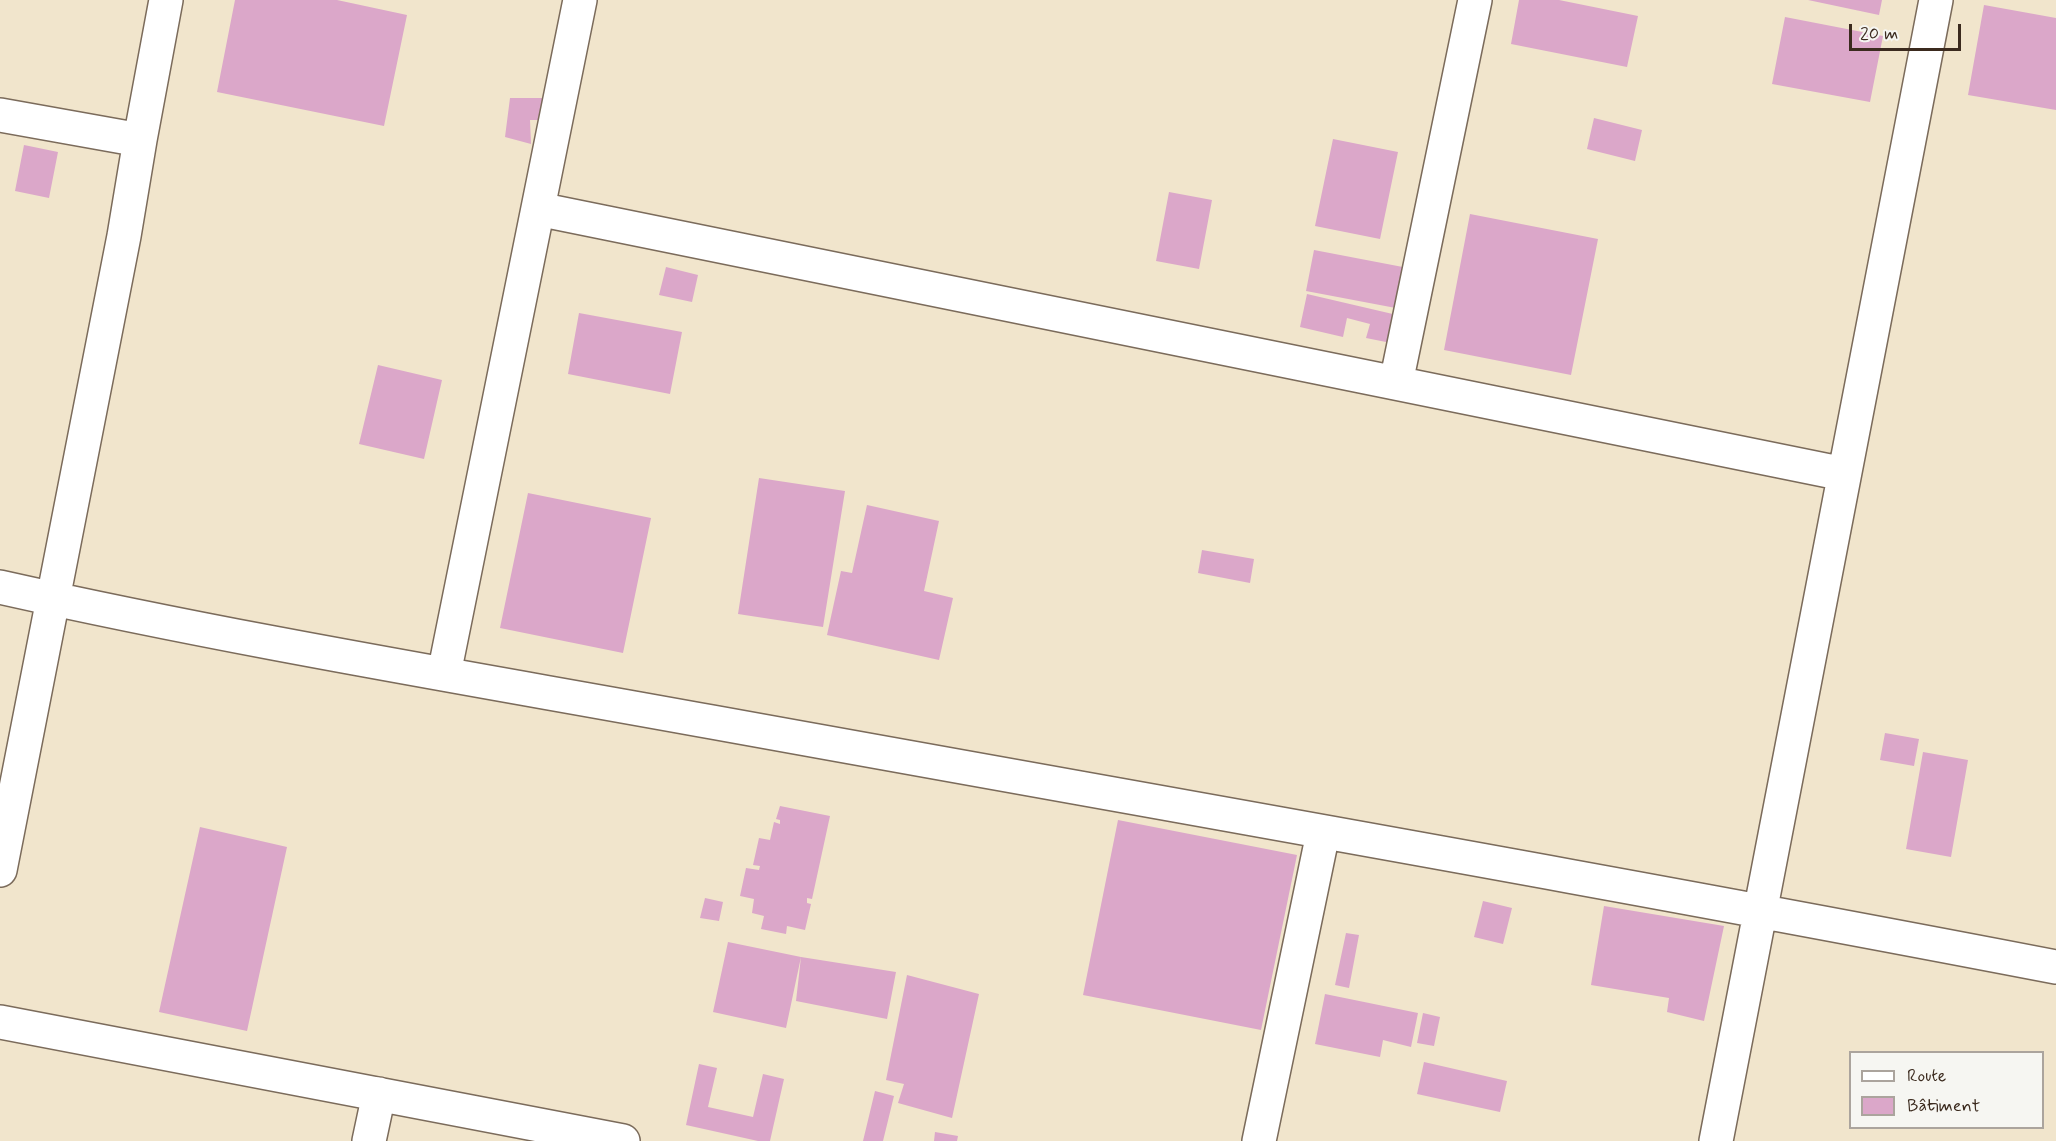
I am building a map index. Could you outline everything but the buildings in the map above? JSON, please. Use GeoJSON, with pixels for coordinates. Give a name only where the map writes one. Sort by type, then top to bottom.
{"type":"FeatureCollection","features":[{"type":"Feature","properties":{"kind":"street"},"geometry":{"type":"LineString","coordinates":[[0,870],[124,236],[166,0]]}},
{"type":"Feature","properties":{"kind":"street"},"geometry":{"type":"LineString","coordinates":[[444,674],[580,0]]}},
{"type":"Feature","properties":{"kind":"street"},"geometry":{"type":"LineString","coordinates":[[1396,383],[1475,0]]}},
{"type":"Feature","properties":{"kind":"street"},"geometry":{"type":"LineString","coordinates":[[1716,1141],[1936,0]]}},
{"type":"Feature","properties":{"kind":"street"},"geometry":{"type":"LineString","coordinates":[[0,116],[140,140]]}},
{"type":"Feature","properties":{"kind":"street"},"geometry":{"type":"LineString","coordinates":[[538,209],[1844,474]]}},
{"type":"Feature","properties":{"kind":"street"},"geometry":{"type":"LineString","coordinates":[[0,587],[444,674],[1760,910],[2056,967]]}},
{"type":"Feature","properties":{"kind":"street"},"geometry":{"type":"LineString","coordinates":[[1259,1141],[1323,833]]}},
{"type":"Feature","properties":{"kind":"street"},"geometry":{"type":"LineString","coordinates":[[0,1022],[623,1141]]}},
{"type":"Feature","properties":{"kind":"street"},"geometry":{"type":"LineString","coordinates":[[369,1141],[379,1094]]}}]}
